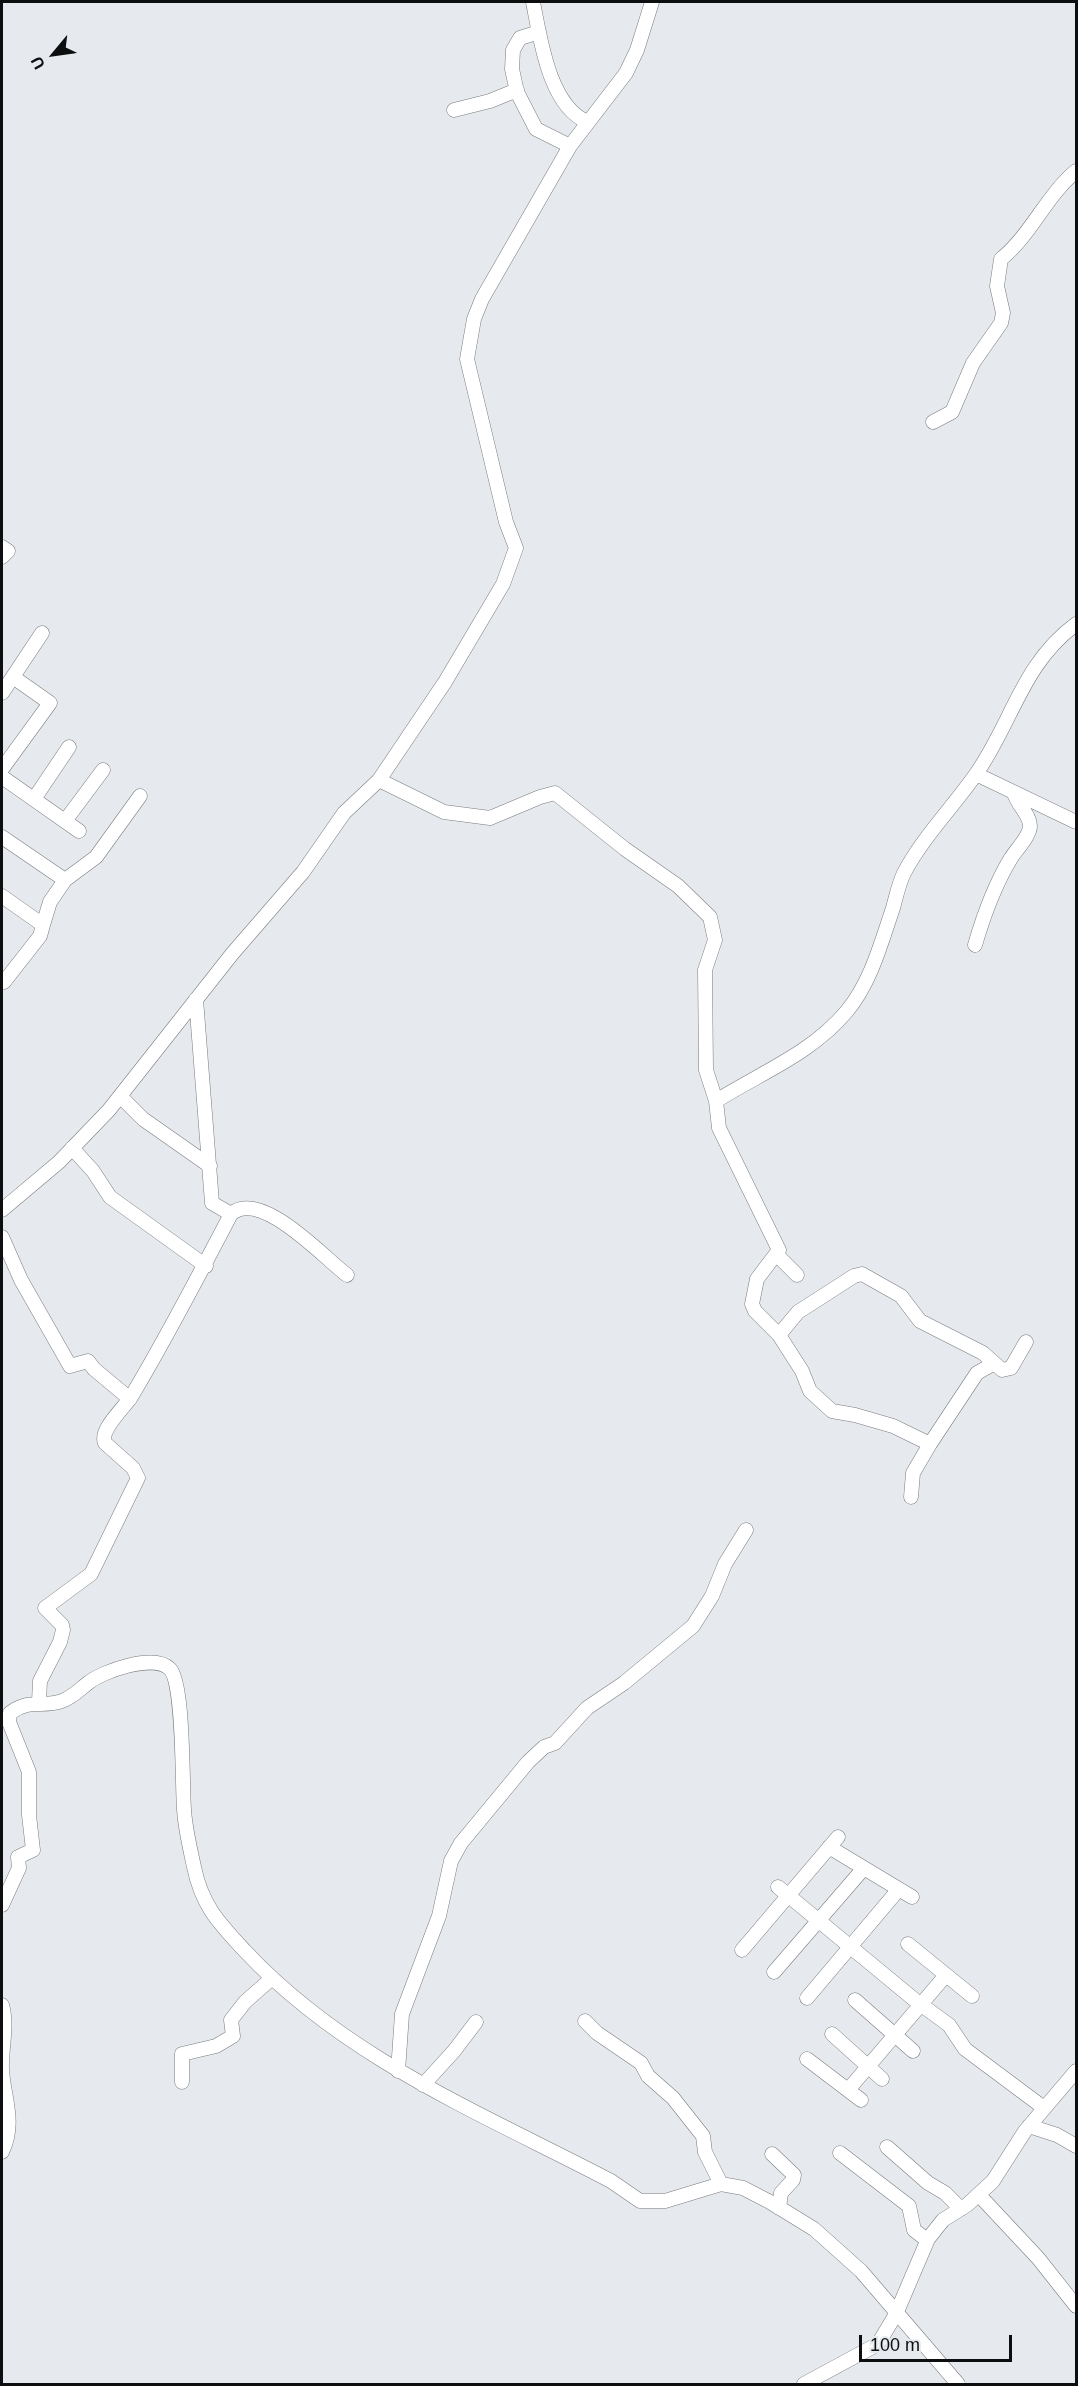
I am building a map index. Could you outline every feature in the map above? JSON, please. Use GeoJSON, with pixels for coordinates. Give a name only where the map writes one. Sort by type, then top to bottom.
{"type":"FeatureCollection","features":[{"type":"Feature","properties":{"kind":"street"},"geometry":{"type":"LineString","coordinates":[[533,2],[553,82],[576,114],[588,122]]}},
{"type":"Feature","properties":{"kind":"street"},"geometry":{"type":"LineString","coordinates":[[2,1210],[46,1174],[90,1132],[196,999],[303,872],[344,813],[379,780],[445,682],[511,566],[516,541],[506,522],[473,391],[467,359],[467,345],[482,299],[570,146],[626,73],[638,50],[652,3],[637,2]]}},
{"type":"Feature","properties":{"kind":"street"},"geometry":{"type":"LineString","coordinates":[[539,32],[520,38],[513,50],[512,69],[517,90],[536,129],[570,146]]}},
{"type":"Feature","properties":{"kind":"street"},"geometry":{"type":"LineString","coordinates":[[454,110],[490,101],[517,90]]}},
{"type":"Feature","properties":{"kind":"street"},"geometry":{"type":"LineString","coordinates":[[933,422],[952,412],[973,363],[1001,324],[1003,313],[997,286],[1001,259],[1013,250],[1055,190],[1077,171]]}},
{"type":"Feature","properties":{"kind":"street"},"geometry":{"type":"LineString","coordinates":[[2,547],[8,551],[2,558]]}},
{"type":"Feature","properties":{"kind":"street"},"geometry":{"type":"LineString","coordinates":[[716,1101],[799,1054],[823,1036],[848,1010],[865,984],[904,874],[946,811],[976,774],[1043,655],[1058,636],[1077,624]]}},
{"type":"Feature","properties":{"kind":"street"},"geometry":{"type":"LineString","coordinates":[[2,693],[42,633]]}},
{"type":"Feature","properties":{"kind":"street"},"geometry":{"type":"LineString","coordinates":[[2,769],[50,703],[13,677]]}},
{"type":"Feature","properties":{"kind":"street"},"geometry":{"type":"LineString","coordinates":[[34,799],[69,747]]}},
{"type":"Feature","properties":{"kind":"street"},"geometry":{"type":"LineString","coordinates":[[65,822],[103,770]]}},
{"type":"Feature","properties":{"kind":"street"},"geometry":{"type":"LineString","coordinates":[[976,774],[1077,822]]}},
{"type":"Feature","properties":{"kind":"street"},"geometry":{"type":"LineString","coordinates":[[2,777],[79,831]]}},
{"type":"Feature","properties":{"kind":"street"},"geometry":{"type":"LineString","coordinates":[[379,780],[444,812],[490,818],[540,796],[555,793],[625,849],[678,886],[706,912],[715,930],[713,947],[705,970],[706,1070],[716,1101],[719,1128],[778,1249],[777,1255],[757,1279],[751,1300],[755,1311],[779,1335],[802,1371],[810,1391],[828,1409],[893,1426],[930,1444]]}},
{"type":"Feature","properties":{"kind":"street"},"geometry":{"type":"LineString","coordinates":[[975,945],[985,910],[999,878],[1030,831],[1028,819],[1016,802],[1014,793]]}},
{"type":"Feature","properties":{"kind":"street"},"geometry":{"type":"LineString","coordinates":[[4,982],[40,936],[50,902],[65,880],[96,857],[140,796]]}},
{"type":"Feature","properties":{"kind":"street"},"geometry":{"type":"LineString","coordinates":[[2,837],[65,880]]}},
{"type":"Feature","properties":{"kind":"street"},"geometry":{"type":"LineString","coordinates":[[3,901],[43,925]]}},
{"type":"Feature","properties":{"kind":"street"},"geometry":{"type":"LineString","coordinates":[[196,999],[212,1203],[231,1214]]}},
{"type":"Feature","properties":{"kind":"street"},"geometry":{"type":"LineString","coordinates":[[120,1096],[143,1119],[210,1166]]}},
{"type":"Feature","properties":{"kind":"street"},"geometry":{"type":"LineString","coordinates":[[72,1148],[93,1171],[110,1197],[206,1266]]}},
{"type":"Feature","properties":{"kind":"street"},"geometry":{"type":"LineString","coordinates":[[39,1701],[40,1681],[58,1646],[63,1630],[62,1625],[45,1608],[91,1574],[138,1478],[133,1468],[109,1448],[103,1438],[130,1398],[206,1266],[231,1214],[248,1208],[264,1212],[308,1240],[316,1251],[347,1275]]}},
{"type":"Feature","properties":{"kind":"street"},"geometry":{"type":"LineString","coordinates":[[2,1238],[21,1280],[70,1366],[88,1361],[94,1369],[130,1398]]}},
{"type":"Feature","properties":{"kind":"street"},"geometry":{"type":"LineString","coordinates":[[777,1255],[797,1275]]}},
{"type":"Feature","properties":{"kind":"street"},"geometry":{"type":"LineString","coordinates":[[779,1335],[798,1312],[854,1276],[862,1274],[901,1296],[920,1321],[983,1353],[1002,1370],[1011,1368],[1026,1342]]}},
{"type":"Feature","properties":{"kind":"street"},"geometry":{"type":"LineString","coordinates":[[911,1497],[913,1473],[930,1444],[977,1373],[993,1364]]}},
{"type":"Feature","properties":{"kind":"street"},"geometry":{"type":"LineString","coordinates":[[398,2071],[402,2014],[439,1916],[451,1862],[461,1843],[523,1766],[544,1747],[553,1745],[587,1708],[624,1683],[693,1626],[712,1596],[725,1564],[746,1530]]}},
{"type":"Feature","properties":{"kind":"street"},"geometry":{"type":"LineString","coordinates":[[2,1905],[19,1868],[19,1857],[32,1851],[29,1772],[9,1722],[13,1710],[39,1701],[63,1701],[101,1676],[138,1664],[160,1663],[171,1670],[179,1698],[184,1812],[200,1894],[214,1918],[271,1979],[334,2029],[398,2071],[611,2181],[640,2201],[666,2201],[721,2184],[743,2188],[779,2202],[830,2241],[898,2306],[958,2385]]}},
{"type":"Feature","properties":{"kind":"street"},"geometry":{"type":"LineString","coordinates":[[742,1950],[783,1891],[833,1842],[864,1868],[912,1897]]}},
{"type":"Feature","properties":{"kind":"street"},"geometry":{"type":"LineString","coordinates":[[774,1972],[864,1868]]}},
{"type":"Feature","properties":{"kind":"street"},"geometry":{"type":"LineString","coordinates":[[807,1998],[899,1889]]}},
{"type":"Feature","properties":{"kind":"street"},"geometry":{"type":"LineString","coordinates":[[783,1891],[920,2004],[949,2025],[965,2049],[1044,2108]]}},
{"type":"Feature","properties":{"kind":"street"},"geometry":{"type":"LineString","coordinates":[[908,1944],[972,1996]]}},
{"type":"Feature","properties":{"kind":"street"},"geometry":{"type":"LineString","coordinates":[[848,2090],[946,1974]]}},
{"type":"Feature","properties":{"kind":"street"},"geometry":{"type":"LineString","coordinates":[[182,2082],[182,2054],[216,2046],[233,2036],[231,2020],[245,2002],[271,1979]]}},
{"type":"Feature","properties":{"kind":"street"},"geometry":{"type":"LineString","coordinates":[[855,2000],[913,2051]]}},
{"type":"Feature","properties":{"kind":"street"},"geometry":{"type":"LineString","coordinates":[[2,2005],[4,2020],[2,2071],[10,2122],[2,2152]]}},
{"type":"Feature","properties":{"kind":"street"},"geometry":{"type":"LineString","coordinates":[[585,2021],[597,2033],[641,2063],[648,2076],[673,2098],[702,2136],[705,2152],[721,2184]]}},
{"type":"Feature","properties":{"kind":"street"},"geometry":{"type":"LineString","coordinates":[[423,2085],[454,2051],[476,2022]]}},
{"type":"Feature","properties":{"kind":"street"},"geometry":{"type":"LineString","coordinates":[[832,2034],[882,2079]]}},
{"type":"Feature","properties":{"kind":"street"},"geometry":{"type":"LineString","coordinates":[[807,2059],[861,2100]]}},
{"type":"Feature","properties":{"kind":"street"},"geometry":{"type":"LineString","coordinates":[[804,2385],[878,2344],[898,2306],[927,2240],[943,2220],[979,2195],[993,2181],[1029,2126],[1074,2079]]}},
{"type":"Feature","properties":{"kind":"street"},"geometry":{"type":"LineString","coordinates":[[1029,2126],[1077,2146]]}},
{"type":"Feature","properties":{"kind":"street"},"geometry":{"type":"LineString","coordinates":[[887,2147],[928,2183],[945,2193],[961,2209]]}},
{"type":"Feature","properties":{"kind":"street"},"geometry":{"type":"LineString","coordinates":[[840,2153],[909,2206],[914,2230],[927,2240]]}},
{"type":"Feature","properties":{"kind":"street"},"geometry":{"type":"LineString","coordinates":[[772,2154],[794,2175],[779,2202]]}},
{"type":"Feature","properties":{"kind":"street"},"geometry":{"type":"LineString","coordinates":[[979,2195],[1038,2258],[1077,2306]]}}]}
